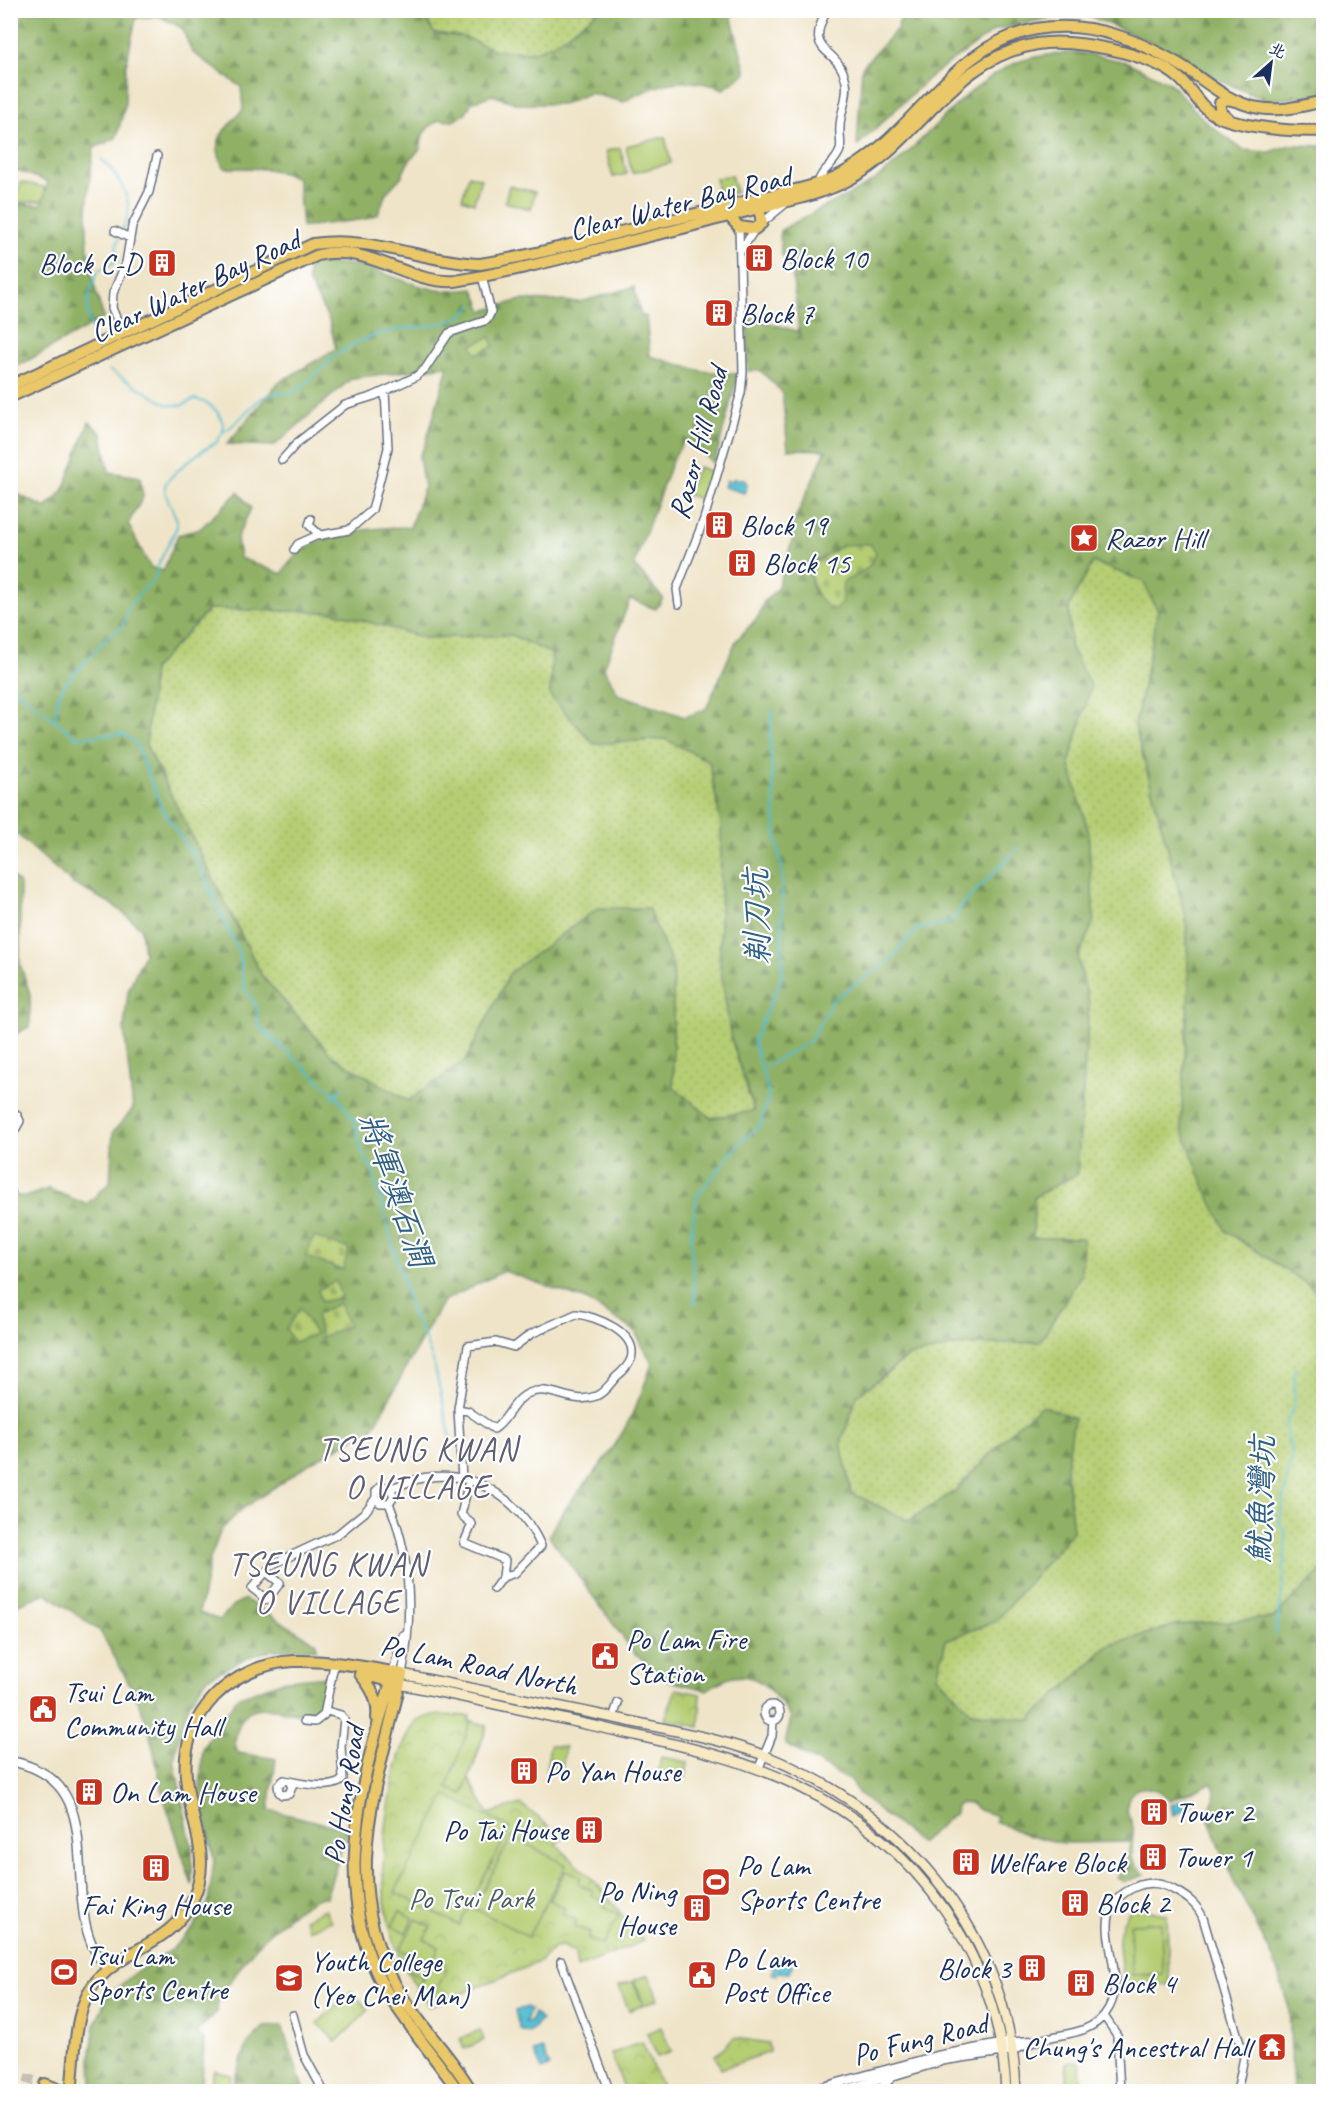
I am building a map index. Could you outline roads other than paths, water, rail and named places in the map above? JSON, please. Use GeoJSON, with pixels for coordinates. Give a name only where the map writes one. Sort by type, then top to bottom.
{"type":"FeatureCollection","features":[{"type":"Feature","properties":{"kind":"main road","name":"Clear Water Bay Road"},"geometry":{"type":"LineString","coordinates":[[10,386],[313,244],[330,241],[360,243],[445,261],[480,264],[742,205],[846,172],[884,142],[974,57],[1002,40],[1038,29],[1078,27],[1123,37],[1166,57],[1236,101],[1259,108],[1274,109],[1323,101]]}},
{"type":"Feature","properties":{"kind":"main road","name":"Clear Water Bay Road"},"geometry":{"type":"LineString","coordinates":[[10,397],[318,255],[352,253],[430,278],[455,280],[482,276],[730,217],[827,190],[861,173],[878,160],[967,74],[1000,55],[1034,45],[1085,43],[1156,65],[1179,78],[1199,104],[1208,111],[1239,123],[1309,131],[1323,130]]}},
{"type":"Feature","properties":{"kind":"main road"},"geometry":{"type":"LineString","coordinates":[[1236,101],[1225,99],[1221,101],[1219,108],[1223,114],[1239,123]]}},
{"type":"Feature","properties":{"kind":"main road"},"geometry":{"type":"LineString","coordinates":[[730,217],[739,227],[759,226],[759,208],[742,205]]}},
{"type":"Feature","properties":{"kind":"main road"},"geometry":{"type":"LineString","coordinates":[[445,261],[442,271],[455,280]]}},
{"type":"Feature","properties":{"kind":"main road","name":"Po Lam Road North"},"geometry":{"type":"LineString","coordinates":[[65,2091],[81,2015],[97,1982],[109,1970],[177,1924],[187,1911],[198,1888],[202,1851],[187,1786],[186,1754],[193,1728],[208,1703],[227,1685],[264,1667],[293,1661],[361,1665],[396,1678],[665,1742],[758,1770],[798,1785],[855,1819],[913,1871],[936,1896],[979,1967],[1007,2046],[1006,2091]]}},
{"type":"Feature","properties":{"kind":"main road","name":"Po Lam Road North"},"geometry":{"type":"LineString","coordinates":[[339,1665],[360,1674],[396,1678],[694,1735],[765,1756],[804,1773],[845,1796],[894,1833],[934,1874],[963,1914],[985,1955],[1016,2091]]}},
{"type":"Feature","properties":{"kind":"main road"},"geometry":{"type":"LineString","coordinates":[[360,1674],[370,1687],[377,1702],[376,1730]]}},
{"type":"Feature","properties":{"kind":"main road","name":"Po Hong Road"},"geometry":{"type":"LineString","coordinates":[[396,1678],[376,1730],[355,1837],[354,1879],[358,1915],[367,1950],[383,1985],[459,2091]]}},
{"type":"Feature","properties":{"kind":"main road","name":"Po Hong Road"},"geometry":{"type":"LineString","coordinates":[[396,1678],[367,1830],[364,1870],[368,1907],[379,1949],[399,1991],[472,2091]]}},
{"type":"Feature","properties":{"kind":"main road"},"geometry":{"type":"LineString","coordinates":[[45,2084],[65,2091]]}},
{"type":"Feature","properties":{"kind":"street"},"geometry":{"type":"LineString","coordinates":[[819,180],[835,159],[841,143],[840,121],[846,84],[842,68],[818,44],[817,37],[827,10]]}},
{"type":"Feature","properties":{"kind":"street"},"geometry":{"type":"LineString","coordinates":[[123,334],[112,308],[113,293],[126,263],[128,237],[136,214],[149,192],[157,156]]}},
{"type":"Feature","properties":{"kind":"street"},"geometry":{"type":"LineString","coordinates":[[835,159],[846,172]]}},
{"type":"Feature","properties":{"kind":"street"},"geometry":{"type":"LineString","coordinates":[[740,254],[747,239],[787,202]]}},
{"type":"Feature","properties":{"kind":"street","name":"Razor Hill Road"},"geometry":{"type":"LineString","coordinates":[[679,604],[677,589],[704,519],[741,393],[744,372],[739,227]]}},
{"type":"Feature","properties":{"kind":"street"},"geometry":{"type":"LineString","coordinates":[[116,231],[128,237]]}},
{"type":"Feature","properties":{"kind":"street"},"geometry":{"type":"LineString","coordinates":[[282,460],[298,442],[345,405],[385,392],[425,369],[449,333],[487,320],[491,312],[482,276]]}},
{"type":"Feature","properties":{"kind":"street"},"geometry":{"type":"LineString","coordinates":[[294,550],[298,544],[316,536],[349,530],[372,510],[388,448],[385,392]]}},
{"type":"Feature","properties":{"kind":"street"},"geometry":{"type":"LineString","coordinates":[[311,519],[309,525],[321,536]]}},
{"type":"Feature","properties":{"kind":"street"},"geometry":{"type":"LineString","coordinates":[[10,1039],[10,1049]]}},
{"type":"Feature","properties":{"kind":"street"},"geometry":{"type":"LineString","coordinates":[[10,1110],[17,1114],[20,1121],[10,1139]]}},
{"type":"Feature","properties":{"kind":"street"},"geometry":{"type":"LineString","coordinates":[[458,1408],[494,1429],[519,1400],[536,1391],[546,1391],[575,1400],[598,1396],[629,1364],[631,1348],[612,1326],[576,1314],[531,1334],[514,1347],[496,1342],[471,1344],[465,1349],[463,1388],[458,1408],[465,1480],[461,1515],[472,1524],[464,1543],[506,1560],[503,1577],[494,1589]]}},
{"type":"Feature","properties":{"kind":"street"},"geometry":{"type":"LineString","coordinates":[[266,1572],[282,1557],[313,1547],[338,1534],[365,1512],[376,1498],[376,1491],[380,1487],[390,1488],[432,1476],[465,1480],[496,1492],[511,1503],[527,1520],[541,1546],[515,1573],[503,1577]]}},
{"type":"Feature","properties":{"kind":"street"},"geometry":{"type":"LineString","coordinates":[[376,1498],[380,1503],[389,1503],[394,1496],[390,1488]]}},
{"type":"Feature","properties":{"kind":"street","name":"Po Hong Road"},"geometry":{"type":"LineString","coordinates":[[389,1503],[400,1532],[407,1569],[406,1623],[396,1678]]}},
{"type":"Feature","properties":{"kind":"street"},"geometry":{"type":"LineString","coordinates":[[304,1721],[318,1721],[327,1711],[339,1665]]}},
{"type":"Feature","properties":{"kind":"street"},"geometry":{"type":"LineString","coordinates":[[613,1718],[618,1702]]}},
{"type":"Feature","properties":{"kind":"street"},"geometry":{"type":"LineString","coordinates":[[290,1783],[296,1781],[330,1787],[338,1785],[343,1779],[341,1747],[344,1719],[336,1713],[327,1711]]}},
{"type":"Feature","properties":{"kind":"street"},"geometry":{"type":"LineString","coordinates":[[758,1770],[765,1756],[773,1721]]}},
{"type":"Feature","properties":{"kind":"street"},"geometry":{"type":"LineString","coordinates":[[10,1761],[28,1766],[47,1776],[63,1792],[72,1806],[79,1834],[83,1917],[90,1944],[109,1970]]}},
{"type":"Feature","properties":{"kind":"street"},"geometry":{"type":"LineString","coordinates":[[1007,2046],[1083,2031],[1104,2016],[1113,2001],[1116,1986],[1107,1928],[1114,1902],[1132,1888],[1145,1884],[1162,1885],[1191,1901],[1200,1912],[1244,2057],[1237,2091]]}},
{"type":"Feature","properties":{"kind":"street"},"geometry":{"type":"LineString","coordinates":[[561,1961],[609,2090]]}},
{"type":"Feature","properties":{"kind":"street"},"geometry":{"type":"LineString","coordinates":[[293,2015],[304,2055],[324,2091]]}},
{"type":"Feature","properties":{"kind":"street"},"geometry":{"type":"LineString","coordinates":[[1104,2016],[1117,2035],[1120,2091]]}},
{"type":"Feature","properties":{"kind":"street","name":"Po Fung Road"},"geometry":{"type":"LineString","coordinates":[[838,2091],[1007,2046]]}},
{"type":"Feature","properties":{"kind":"street","name":"Po Fung Road"},"geometry":{"type":"LineString","coordinates":[[805,2091],[858,2086],[937,2056],[1007,2046]]}},
{"type":"Feature","properties":{"kind":"street"},"geometry":{"type":"LineString","coordinates":[[876,2091],[894,2076]]}},
{"type":"Feature","properties":{"kind":"water"},"geometry":{"type":"Polygon","coordinates":[[[733,479],[744,479],[747,484],[744,493],[724,487],[726,480],[731,482],[733,479]]]}},
{"type":"Feature","properties":{"kind":"water"},"geometry":{"type":"Polygon","coordinates":[[[1187,1798],[1191,1803],[1188,1809],[1173,1815],[1171,1805],[1187,1798]]]}},
{"type":"Feature","properties":{"kind":"water"},"geometry":{"type":"Polygon","coordinates":[[[784,1954],[792,1960],[792,1968],[788,1973],[772,1974],[774,1959],[784,1954]]]}},
{"type":"Feature","properties":{"kind":"water"},"geometry":{"type":"Polygon","coordinates":[[[527,2007],[531,2010],[525,2022],[530,2022],[534,2013],[541,2020],[529,2033],[520,2030],[515,2011],[527,2007]]]}},
{"type":"Feature","properties":{"kind":"water"},"geometry":{"type":"Polygon","coordinates":[[[542,2049],[550,2066],[542,2070],[534,2052],[542,2049]]]}},
{"type":"Feature","properties":{"kind":"waterway"},"geometry":{"type":"LineString","coordinates":[[101,159],[116,176],[127,199],[128,213],[122,231]]}},
{"type":"Feature","properties":{"kind":"waterway"},"geometry":{"type":"LineString","coordinates":[[93,333],[88,316],[89,294],[98,271],[118,260],[116,246],[120,236]]}},
{"type":"Feature","properties":{"kind":"waterway"},"geometry":{"type":"LineString","coordinates":[[225,431],[262,398],[270,394],[291,394],[310,380],[336,355],[353,344],[386,332],[445,323],[456,319],[473,305]]}},
{"type":"Feature","properties":{"kind":"waterway"},"geometry":{"type":"LineString","coordinates":[[55,718],[58,697],[64,685],[108,636],[122,627],[130,604],[155,578],[159,563],[177,527],[177,520],[165,493],[165,485],[188,461],[216,443],[223,432],[222,420],[216,410],[206,403],[195,399],[183,405],[168,405],[109,370]]}},
{"type":"Feature","properties":{"kind":"waterway","name":"將軍澳石澗"},"geometry":{"type":"LineString","coordinates":[[10,685],[76,737],[122,734],[135,742],[163,811],[197,861],[239,953],[244,987],[256,1006],[259,1027],[337,1096],[355,1122],[361,1150],[373,1173],[412,1314],[425,1338],[435,1368],[451,1440]]}},
{"type":"Feature","properties":{"kind":"waterway","name":"剃刀坑"},"geometry":{"type":"LineString","coordinates":[[695,1304],[691,1237],[697,1196],[742,1140],[760,1126],[769,1093],[753,1041],[782,978],[782,868],[776,835],[770,738],[772,711]]}},
{"type":"Feature","properties":{"kind":"waterway"},"geometry":{"type":"LineString","coordinates":[[763,1068],[811,1040],[833,999],[889,961],[917,929],[951,922],[965,902],[1019,847]]}},
{"type":"Feature","properties":{"kind":"waterway","name":"將軍澳石澗"},"geometry":{"type":"LineString","coordinates":[[332,1098],[342,1088]]}},
{"type":"Feature","properties":{"kind":"waterway","name":"魷魚灣坑"},"geometry":{"type":"LineString","coordinates":[[1275,1635],[1282,1595],[1286,1532],[1279,1524],[1292,1455],[1285,1426],[1294,1405],[1295,1368]]}},
{"type":"Feature","properties":{"kind":"waterway"},"geometry":{"type":"LineString","coordinates":[[204,2092],[207,2086]]}},
{"type":"Feature","properties":{"kind":"tunnel"},"geometry":{"type":"LineString","coordinates":[[10,2074],[45,2084]]}},
{"type":"Feature","properties":{"kind":"place","name":"Block 10"},"geometry":{"type":"Point","coordinates":[759,258]}},
{"type":"Feature","properties":{"kind":"place","name":"Block C-D"},"geometry":{"type":"Point","coordinates":[162,263]}},
{"type":"Feature","properties":{"kind":"place","name":"Block 7"},"geometry":{"type":"Point","coordinates":[719,313]}},
{"type":"Feature","properties":{"kind":"place","name":"Block 19"},"geometry":{"type":"Point","coordinates":[719,525]}},
{"type":"Feature","properties":{"kind":"place","name":"Razor Hill"},"geometry":{"type":"Point","coordinates":[1084,538]}},
{"type":"Feature","properties":{"kind":"place","name":"Block 15"},"geometry":{"type":"Point","coordinates":[742,563]}},
{"type":"Feature","properties":{"kind":"place","name":"Po Lam Fire Station"},"geometry":{"type":"Point","coordinates":[605,1656]}},
{"type":"Feature","properties":{"kind":"place","name":"Tsui Lam Community Hall"},"geometry":{"type":"Point","coordinates":[43,1709]}},
{"type":"Feature","properties":{"kind":"place","name":"Po Yan House"},"geometry":{"type":"Point","coordinates":[524,1771]}},
{"type":"Feature","properties":{"kind":"place","name":"On Lam House"},"geometry":{"type":"Point","coordinates":[89,1792]}},
{"type":"Feature","properties":{"kind":"place","name":"Tower 2"},"geometry":{"type":"Point","coordinates":[1154,1812]}},
{"type":"Feature","properties":{"kind":"place","name":"Po Tai House"},"geometry":{"type":"Point","coordinates":[589,1830]}},
{"type":"Feature","properties":{"kind":"place","name":"Tower 1"},"geometry":{"type":"Point","coordinates":[1153,1857]}},
{"type":"Feature","properties":{"kind":"place","name":"Welfare Block"},"geometry":{"type":"Point","coordinates":[966,1862]}},
{"type":"Feature","properties":{"kind":"place","name":"Fai King House"},"geometry":{"type":"Point","coordinates":[156,1868]}},
{"type":"Feature","properties":{"kind":"place","name":"Po Lam Sports Centre"},"geometry":{"type":"Point","coordinates":[716,1882]}},
{"type":"Feature","properties":{"kind":"place","name":"Block 2"},"geometry":{"type":"Point","coordinates":[1075,1903]}},
{"type":"Feature","properties":{"kind":"place","name":"Po Ning House"},"geometry":{"type":"Point","coordinates":[697,1908]}},
{"type":"Feature","properties":{"kind":"place","name":"Block 3"},"geometry":{"type":"Point","coordinates":[1032,1968]}},
{"type":"Feature","properties":{"kind":"place","name":"Tsui Lam Sports Centre"},"geometry":{"type":"Point","coordinates":[64,1972]}},
{"type":"Feature","properties":{"kind":"place","name":"Po Lam Post Office"},"geometry":{"type":"Point","coordinates":[702,1975]}},
{"type":"Feature","properties":{"kind":"place","name":"Youth College (Yeo Chei Man)"},"geometry":{"type":"Point","coordinates":[289,1978]}},
{"type":"Feature","properties":{"kind":"place","name":"Block 4"},"geometry":{"type":"Point","coordinates":[1081,1983]}},
{"type":"Feature","properties":{"kind":"place","name":"Chung's Ancestral Hall"},"geometry":{"type":"Point","coordinates":[1272,2047]}},
{"type":"Feature","properties":{"kind":"district","name":"TSEUNG KWAN O VILLAGE"},"geometry":{"type":"Point","coordinates":[418,1468]}},
{"type":"Feature","properties":{"kind":"district","name":"TSEUNG KWAN O VILLAGE"},"geometry":{"type":"Point","coordinates":[328,1583]}},
{"type":"Feature","properties":{"kind":"park label","name":"Po Tsui Park"},"geometry":{"type":"Point","coordinates":[471,1898]}}]}
